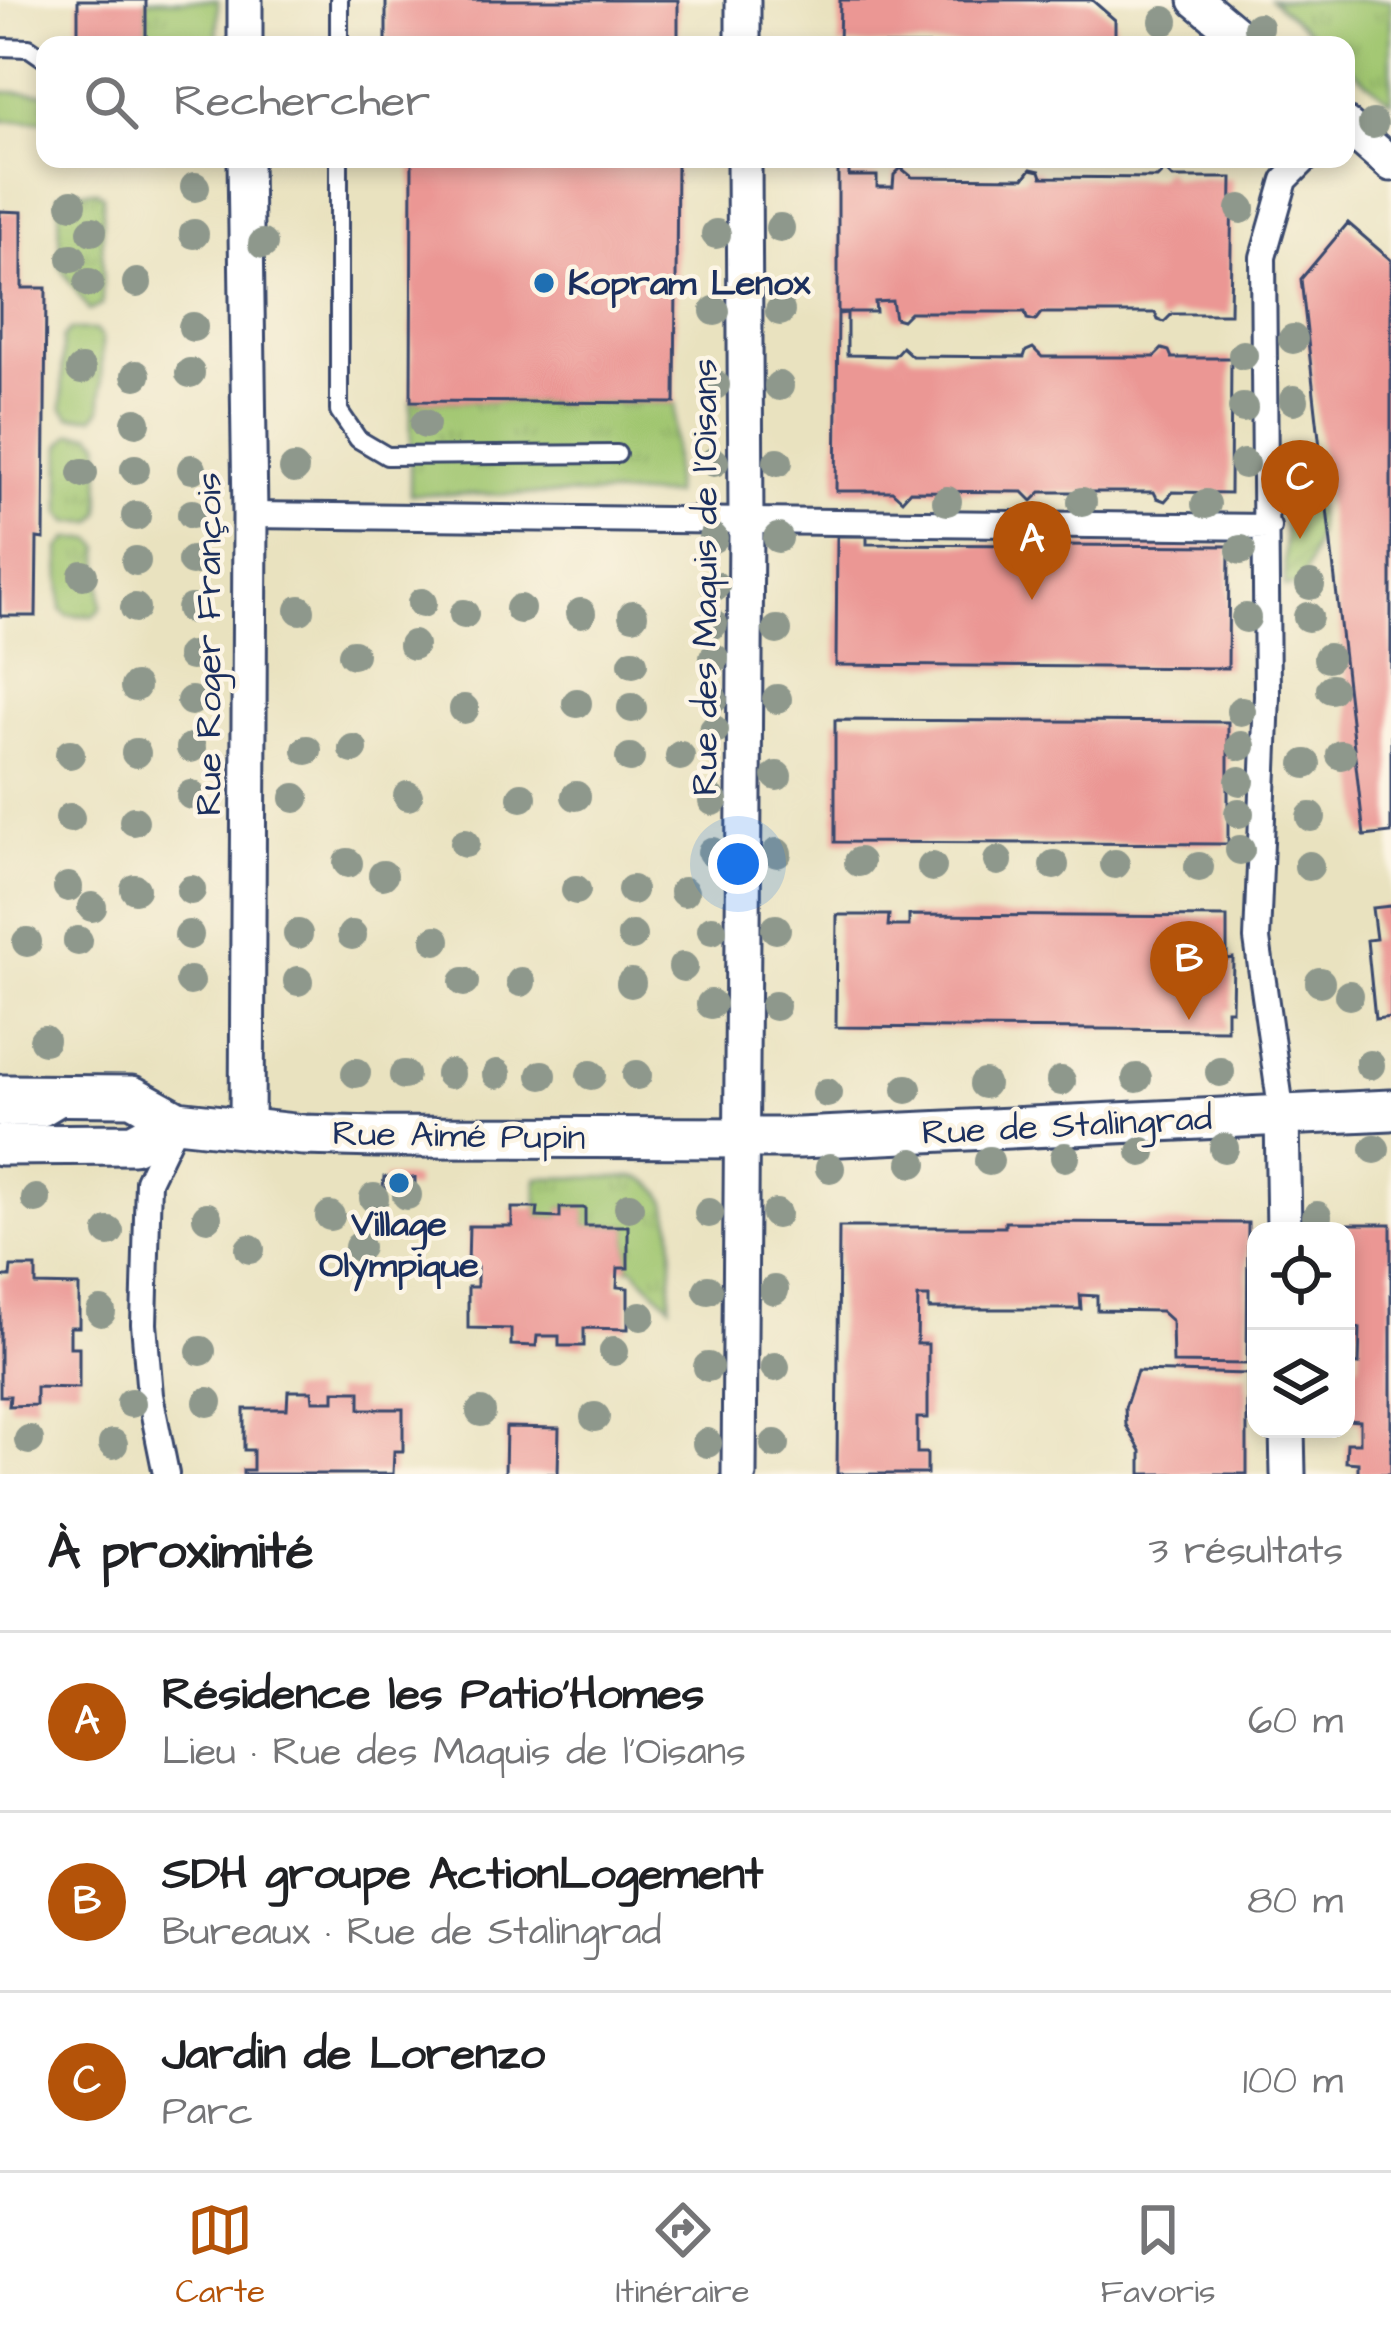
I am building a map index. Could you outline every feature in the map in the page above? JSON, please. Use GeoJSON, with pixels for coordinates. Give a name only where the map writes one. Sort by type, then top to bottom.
{"type":"FeatureCollection","features":[{"type":"Feature","properties":{"kind":"street"},"geometry":{"type":"LineString","coordinates":[[245,0],[245,36]]}},
{"type":"Feature","properties":{"kind":"street"},"geometry":{"type":"LineString","coordinates":[[743,0],[743,36]]}},
{"type":"Feature","properties":{"kind":"street"},"geometry":{"type":"LineString","coordinates":[[1196,0],[1239,36]]}},
{"type":"Feature","properties":{"kind":"street"},"geometry":{"type":"LineString","coordinates":[[1355,133],[1391,164]]}},
{"type":"Feature","properties":{"kind":"street","name":"Rue Roger François"},"geometry":{"type":"LineString","coordinates":[[245,168],[250,515],[247,1130]]}},
{"type":"Feature","properties":{"kind":"street","name":"Rue des Maquis de l'Oisans"},"geometry":{"type":"LineString","coordinates":[[740,1474],[744,168]]}},
{"type":"Feature","properties":{"kind":"street"},"geometry":{"type":"LineString","coordinates":[[1284,1222],[1282,1116],[1257,939],[1267,696],[1263,257],[1285,180],[1297,168]]}},
{"type":"Feature","properties":{"kind":"street"},"geometry":{"type":"LineString","coordinates":[[250,515],[1268,527]]}},
{"type":"Feature","properties":{"kind":"street","name":"Rue Aimé Pupin"},"geometry":{"type":"LineString","coordinates":[[0,1095],[132,1096],[177,1121],[247,1130],[377,1137],[742,1139]]}},
{"type":"Feature","properties":{"kind":"street","name":"Rue de Stalingrad"},"geometry":{"type":"LineString","coordinates":[[742,1139],[1391,1109]]}},
{"type":"Feature","properties":{"kind":"street"},"geometry":{"type":"LineString","coordinates":[[0,1145],[133,1144],[177,1121]]}},
{"type":"Feature","properties":{"kind":"street"},"geometry":{"type":"LineString","coordinates":[[166,1474],[150,1395],[145,1324],[148,1181],[177,1121]]}},
{"type":"Feature","properties":{"kind":"street"},"geometry":{"type":"LineString","coordinates":[[1287,1438],[1288,1474]]}},
{"type":"Feature","properties":{"kind":"lane"},"geometry":{"type":"LineString","coordinates":[[339,0],[339,36]]}},
{"type":"Feature","properties":{"kind":"lane"},"geometry":{"type":"LineString","coordinates":[[0,47],[29,48],[36,53]]}},
{"type":"Feature","properties":{"kind":"lane"},"geometry":{"type":"LineString","coordinates":[[339,168],[339,411],[358,440],[387,456],[616,454]]}},
{"type":"Feature","properties":{"kind":"lane"},"geometry":{"type":"LineString","coordinates":[[0,1118],[45,1117],[81,1094]]}},
{"type":"Feature","properties":{"kind":"green space"},"geometry":{"type":"Polygon","coordinates":[[[146,0],[218,0],[217,36],[146,36],[146,0]]]}},
{"type":"Feature","properties":{"kind":"green space"},"geometry":{"type":"Polygon","coordinates":[[[1271,0],[1391,0],[1391,102],[1355,72],[1355,36],[1313,36],[1271,0]]]}},
{"type":"Feature","properties":{"kind":"green space"},"geometry":{"type":"Polygon","coordinates":[[[0,92],[36,93],[36,121],[0,121],[0,92]]]}},
{"type":"Feature","properties":{"kind":"green space"},"geometry":{"type":"Polygon","coordinates":[[[97,191],[103,196],[102,305],[89,311],[60,266],[59,195],[97,191]]]}},
{"type":"Feature","properties":{"kind":"green space"},"geometry":{"type":"Polygon","coordinates":[[[70,330],[95,330],[102,338],[101,409],[94,417],[70,417],[62,408],[63,338],[70,330]]]}},
{"type":"Feature","properties":{"kind":"green space"},"geometry":{"type":"Polygon","coordinates":[[[411,401],[675,403],[673,495],[410,494],[411,401]]]}},
{"type":"Feature","properties":{"kind":"green space"},"geometry":{"type":"Polygon","coordinates":[[[71,434],[92,434],[100,442],[101,513],[94,522],[69,522],[61,513],[61,445],[71,434]]]}},
{"type":"Feature","properties":{"kind":"green space"},"geometry":{"type":"Polygon","coordinates":[[[1302,481],[1316,504],[1317,532],[1301,586],[1285,587],[1284,494],[1302,481]]]}},
{"type":"Feature","properties":{"kind":"green space"},"geometry":{"type":"Polygon","coordinates":[[[69,539],[93,539],[100,547],[101,608],[93,616],[67,615],[61,609],[60,548],[69,539]]]}},
{"type":"Feature","properties":{"kind":"green space"},"geometry":{"type":"Polygon","coordinates":[[[633,1177],[662,1194],[668,1210],[673,1249],[670,1305],[628,1268],[628,1226],[585,1226],[584,1208],[561,1208],[560,1218],[537,1217],[537,1178],[633,1177]]]}},
{"type":"Feature","properties":{"kind":"building"},"geometry":{"type":"Polygon","coordinates":[[[78,0],[146,0],[146,36],[78,36],[78,0]]]}},
{"type":"Feature","properties":{"kind":"building"},"geometry":{"type":"Polygon","coordinates":[[[386,0],[678,0],[678,36],[386,36],[386,0]]]}},
{"type":"Feature","properties":{"kind":"building"},"geometry":{"type":"Polygon","coordinates":[[[840,0],[1092,0],[1115,20],[1115,36],[839,36],[840,0]]]}},
{"type":"Feature","properties":{"kind":"building","name":"Kopram Lenox"},"geometry":{"type":"Polygon","coordinates":[[[412,168],[677,168],[675,403],[411,401],[412,168]]]}},
{"type":"Feature","properties":{"kind":"building"},"geometry":{"type":"Polygon","coordinates":[[[838,168],[849,168],[849,176],[877,176],[877,187],[893,187],[894,175],[901,168],[912,177],[1024,178],[1031,169],[1040,171],[1042,177],[1157,178],[1165,170],[1173,178],[1232,178],[1230,314],[1172,314],[1164,322],[1155,313],[1041,313],[1035,321],[1027,319],[1025,312],[910,312],[902,320],[895,318],[892,301],[875,302],[876,312],[838,312],[838,168]]]}},
{"type":"Feature","properties":{"kind":"building"},"geometry":{"type":"Polygon","coordinates":[[[0,211],[22,212],[22,288],[46,288],[44,539],[37,538],[36,616],[0,616],[0,211]]]}},
{"type":"Feature","properties":{"kind":"building"},"geometry":{"type":"Polygon","coordinates":[[[1348,223],[1391,260],[1391,833],[1364,836],[1301,279],[1348,223]]]}},
{"type":"Feature","properties":{"kind":"building"},"geometry":{"type":"Polygon","coordinates":[[[847,313],[847,355],[894,356],[902,347],[912,356],[1024,357],[1033,348],[1042,357],[1154,357],[1162,349],[1172,358],[1231,358],[1230,493],[1173,492],[1165,501],[1154,492],[1041,492],[1032,501],[1023,492],[910,491],[902,500],[892,491],[836,491],[838,314],[847,313]]]}},
{"type":"Feature","properties":{"kind":"building"},"geometry":{"type":"Polygon","coordinates":[[[837,536],[867,536],[867,544],[1229,546],[1228,668],[836,665],[837,536]]]}},
{"type":"Feature","properties":{"kind":"building"},"geometry":{"type":"Polygon","coordinates":[[[835,720],[1228,722],[1228,844],[835,842],[835,720]]]}},
{"type":"Feature","properties":{"kind":"building"},"geometry":{"type":"Polygon","coordinates":[[[1391,906],[1391,1017],[1375,1019],[1367,940],[1376,939],[1372,908],[1391,906]]]}},
{"type":"Feature","properties":{"kind":"building"},"geometry":{"type":"Polygon","coordinates":[[[837,915],[889,915],[888,926],[909,926],[909,915],[1227,917],[1227,959],[1233,958],[1227,1030],[836,1027],[837,915]]]}},
{"type":"Feature","properties":{"kind":"building","name":"Village Olympique"},"geometry":{"type":"Polygon","coordinates":[[[384,1177],[415,1178],[415,1188],[383,1187],[384,1177]]]}},
{"type":"Feature","properties":{"kind":"building"},"geometry":{"type":"Polygon","coordinates":[[[512,1208],[538,1208],[537,1217],[560,1218],[560,1208],[585,1208],[585,1226],[628,1226],[628,1268],[618,1268],[617,1287],[628,1288],[628,1329],[584,1328],[584,1346],[559,1346],[559,1336],[537,1336],[536,1346],[511,1345],[511,1329],[468,1328],[468,1287],[477,1287],[477,1267],[468,1267],[469,1226],[512,1226],[512,1208]]]}},
{"type":"Feature","properties":{"kind":"building"},"geometry":{"type":"Polygon","coordinates":[[[1005,1222],[1247,1223],[1247,1364],[1173,1363],[1172,1321],[1161,1311],[1097,1310],[1097,1296],[1080,1295],[1081,1309],[929,1309],[929,1297],[918,1297],[917,1344],[928,1344],[928,1418],[917,1418],[917,1453],[927,1453],[927,1474],[837,1474],[839,1227],[1005,1227],[1005,1222]]]}},
{"type":"Feature","properties":{"kind":"building"},"geometry":{"type":"Polygon","coordinates":[[[1355,1224],[1391,1224],[1391,1474],[1358,1474],[1358,1463],[1346,1462],[1347,1443],[1360,1443],[1355,1364],[1359,1364],[1360,1328],[1355,1328],[1355,1224]]]}},
{"type":"Feature","properties":{"kind":"building"},"geometry":{"type":"Polygon","coordinates":[[[11,1267],[36,1267],[36,1285],[79,1286],[79,1327],[70,1327],[70,1347],[79,1347],[79,1388],[36,1387],[36,1405],[9,1406],[10,1396],[0,1396],[0,1277],[10,1277],[11,1267]]]}},
{"type":"Feature","properties":{"kind":"building"},"geometry":{"type":"Polygon","coordinates":[[[1137,1371],[1247,1374],[1247,1474],[1141,1474],[1141,1451],[1126,1425],[1125,1408],[1137,1371]]]}},
{"type":"Feature","properties":{"kind":"building"},"geometry":{"type":"Polygon","coordinates":[[[288,1391],[312,1391],[313,1401],[334,1401],[334,1391],[360,1391],[360,1409],[403,1409],[403,1451],[394,1451],[393,1474],[243,1474],[243,1470],[253,1470],[253,1450],[244,1450],[244,1409],[287,1409],[288,1391]]]}},
{"type":"Feature","properties":{"kind":"building"},"geometry":{"type":"Polygon","coordinates":[[[506,1427],[559,1428],[558,1474],[505,1474],[506,1427]]]}},
{"type":"Feature","properties":{"kind":"place","name":"Kopram Lenox"},"geometry":{"type":"Point","coordinates":[544,283]}},
{"type":"Feature","properties":{"kind":"place","name":"Jardin de Lorenzo"},"geometry":{"type":"Point","coordinates":[1300,539]}},
{"type":"Feature","properties":{"kind":"place","name":"Résidence les Patio'Homes"},"geometry":{"type":"Point","coordinates":[1032,600]}},
{"type":"Feature","properties":{"kind":"place","name":"SDH groupe ActionLogement"},"geometry":{"type":"Point","coordinates":[1189,1020]}},
{"type":"Feature","properties":{"kind":"place","name":"Village Olympique"},"geometry":{"type":"Point","coordinates":[399,1183]}}]}
